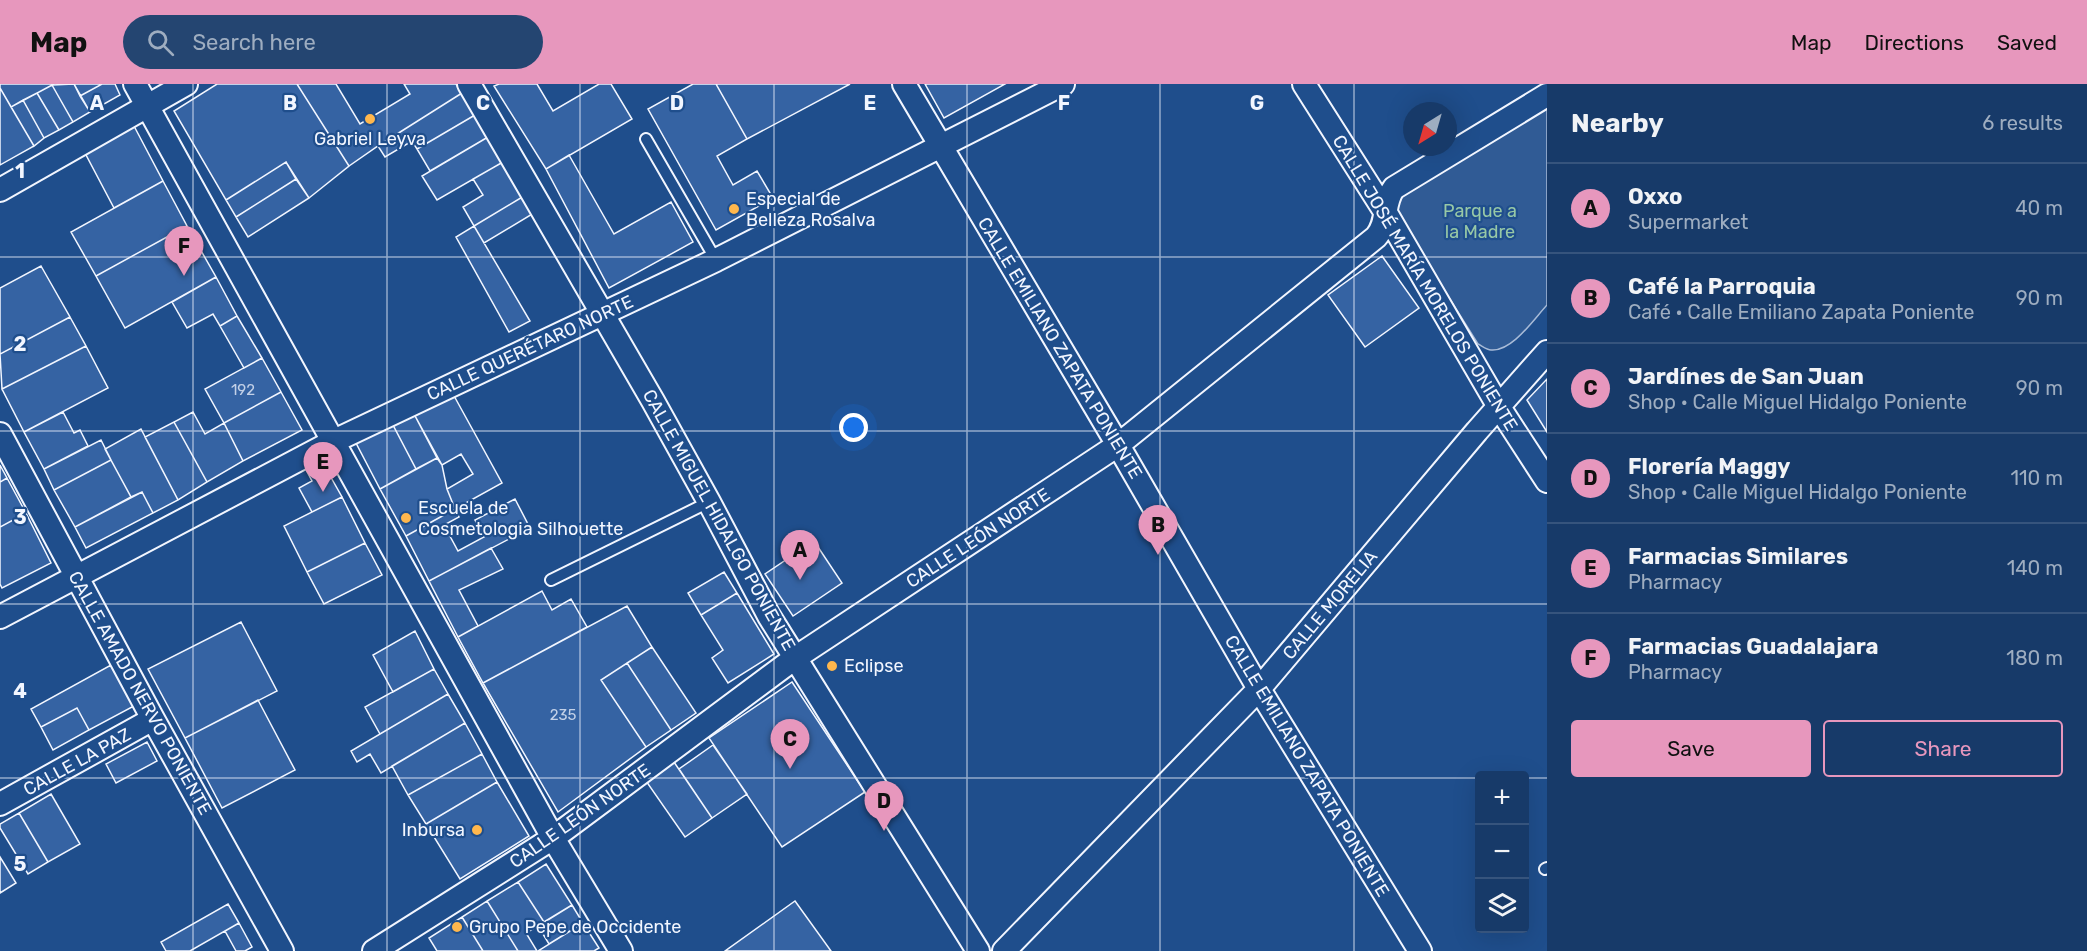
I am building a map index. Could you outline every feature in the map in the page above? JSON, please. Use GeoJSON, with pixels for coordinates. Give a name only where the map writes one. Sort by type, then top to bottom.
{"type":"FeatureCollection","features":[{"type":"Feature","properties":{"kind":"street"},"geometry":{"type":"LineString","coordinates":[[135,84],[553,838],[621,951]]}},
{"type":"Feature","properties":{"kind":"street"},"geometry":{"type":"LineString","coordinates":[[0,190],[186,84]]}},
{"type":"Feature","properties":{"kind":"street","name":"CALLE MIGUEL HIDALGO PONIENTE"},"geometry":{"type":"LineString","coordinates":[[469,84],[603,314],[709,502],[769,616],[978,951]]}},
{"type":"Feature","properties":{"kind":"street","name":"CALLE EMILIANO ZAPATA PONIENTE"},"geometry":{"type":"LineString","coordinates":[[903,84],[1118,445],[1259,689],[1420,951]]}},
{"type":"Feature","properties":{"kind":"street","name":"CALLE QUERÉTARO NORTE"},"geometry":{"type":"LineString","coordinates":[[0,617],[332,442],[716,260],[1063,84]]}},
{"type":"Feature","properties":{"kind":"street","name":"CALLE JOSÉ MARÍA MORELOS PONIENTE"},"geometry":{"type":"LineString","coordinates":[[1305,84],[1386,213],[1499,407],[1547,481]]}},
{"type":"Feature","properties":{"kind":"street","name":"CALLE LEÓN NORTE"},"geometry":{"type":"LineString","coordinates":[[374,951],[553,838],[795,658],[1118,445],[1376,237],[1380,233],[1386,213],[1386,201],[1394,188],[1547,95]]}},
{"type":"Feature","properties":{"kind":"street","name":"CALLE MORELIA"},"geometry":{"type":"LineString","coordinates":[[1004,951],[1259,689],[1547,352]]}},
{"type":"Feature","properties":{"kind":"street","name":"CALLE AMADO NERVO PONIENTE"},"geometry":{"type":"LineString","coordinates":[[0,434],[153,719],[282,951]]}},
{"type":"Feature","properties":{"kind":"street","name":"CALLE LA PAZ"},"geometry":{"type":"LineString","coordinates":[[0,804],[153,719]]}},
{"type":"Feature","properties":{"kind":"lane"},"geometry":{"type":"LineString","coordinates":[[646,140],[716,260]]}},
{"type":"Feature","properties":{"kind":"lane"},"geometry":{"type":"LineString","coordinates":[[551,580],[709,502]]}},
{"type":"Feature","properties":{"kind":"green space","name":"Parque a la Madre"},"geometry":{"type":"Polygon","coordinates":[[[1547,102],[1547,305],[1515,340],[1507,346],[1489,350],[1478,344],[1401,221],[1396,209],[1397,198],[1547,102]]]}},
{"type":"Feature","properties":{"kind":"building"},"geometry":{"type":"Polygon","coordinates":[[[0,84],[54,84],[11,107],[0,84]]]}},
{"type":"Feature","properties":{"kind":"building"},"geometry":{"type":"Polygon","coordinates":[[[74,84],[90,112],[73,122],[52,85],[74,84]]]}},
{"type":"Feature","properties":{"kind":"building"},"geometry":{"type":"Polygon","coordinates":[[[74,84],[102,84],[80,96],[74,84]]]}},
{"type":"Feature","properties":{"kind":"building"},"geometry":{"type":"Polygon","coordinates":[[[102,84],[115,84],[120,95],[90,112],[80,96],[102,84]]]}},
{"type":"Feature","properties":{"kind":"building"},"geometry":{"type":"Polygon","coordinates":[[[217,84],[297,84],[349,166],[309,198],[286,162],[226,200],[174,111],[217,84]]]}},
{"type":"Feature","properties":{"kind":"building","name":"Gabriel Leyva"},"geometry":{"type":"Polygon","coordinates":[[[297,84],[336,84],[360,124],[410,94],[404,84],[456,84],[462,93],[349,166],[297,84]]]}},
{"type":"Feature","properties":{"kind":"building"},"geometry":{"type":"Polygon","coordinates":[[[537,84],[553,111],[599,84],[611,84],[632,119],[546,169],[494,86],[537,84]]]}},
{"type":"Feature","properties":{"kind":"building"},"geometry":{"type":"Polygon","coordinates":[[[693,84],[716,84],[747,139],[717,156],[733,185],[757,171],[773,198],[716,230],[648,109],[693,84]]]}},
{"type":"Feature","properties":{"kind":"building"},"geometry":{"type":"Polygon","coordinates":[[[716,84],[850,84],[747,139],[716,84]]]}},
{"type":"Feature","properties":{"kind":"building"},"geometry":{"type":"Polygon","coordinates":[[[925,84],[1005,84],[944,118],[925,84]]]}},
{"type":"Feature","properties":{"kind":"building"},"geometry":{"type":"Polygon","coordinates":[[[52,85],[73,122],[59,130],[37,93],[52,85]]]}},
{"type":"Feature","properties":{"kind":"building"},"geometry":{"type":"Polygon","coordinates":[[[0,88],[34,146],[0,165],[0,88]]]}},
{"type":"Feature","properties":{"kind":"building"},"geometry":{"type":"Polygon","coordinates":[[[37,93],[59,130],[44,138],[23,100],[37,93]]]}},
{"type":"Feature","properties":{"kind":"building"},"geometry":{"type":"Polygon","coordinates":[[[462,93],[475,115],[417,149],[412,141],[385,157],[378,146],[462,93]]]}},
{"type":"Feature","properties":{"kind":"building"},"geometry":{"type":"Polygon","coordinates":[[[23,100],[44,138],[34,146],[11,107],[23,100]]]}},
{"type":"Feature","properties":{"kind":"building"},"geometry":{"type":"Polygon","coordinates":[[[475,115],[488,137],[430,171],[417,149],[475,115]]]}},
{"type":"Feature","properties":{"kind":"building"},"geometry":{"type":"Polygon","coordinates":[[[134,126],[163,181],[114,208],[85,153],[134,126]]]}},
{"type":"Feature","properties":{"kind":"building"},"geometry":{"type":"Polygon","coordinates":[[[488,137],[503,162],[437,200],[422,176],[488,137]]]}},
{"type":"Feature","properties":{"kind":"building"},"geometry":{"type":"Polygon","coordinates":[[[569,155],[614,234],[671,202],[693,242],[609,288],[546,169],[569,155]]]}},
{"type":"Feature","properties":{"kind":"building"},"geometry":{"type":"Polygon","coordinates":[[[286,162],[296,179],[236,217],[226,200],[286,162]]]}},
{"type":"Feature","properties":{"kind":"building"},"geometry":{"type":"Polygon","coordinates":[[[503,162],[524,196],[474,226],[463,207],[483,195],[473,179],[503,162]]]}},
{"type":"Feature","properties":{"kind":"building"},"geometry":{"type":"Polygon","coordinates":[[[296,179],[309,198],[248,237],[236,217],[296,179]]]}},
{"type":"Feature","properties":{"kind":"building"},"geometry":{"type":"Polygon","coordinates":[[[163,181],[187,226],[96,276],[71,232],[163,181]]]}},
{"type":"Feature","properties":{"kind":"building"},"geometry":{"type":"Polygon","coordinates":[[[524,196],[534,213],[484,243],[474,226],[524,196]]]}},
{"type":"Feature","properties":{"kind":"building"},"geometry":{"type":"Polygon","coordinates":[[[187,226],[216,277],[125,328],[96,276],[187,226]]]}},
{"type":"Feature","properties":{"kind":"building"},"geometry":{"type":"Polygon","coordinates":[[[474,226],[530,321],[509,332],[456,237],[474,226]]]}},
{"type":"Feature","properties":{"kind":"building"},"geometry":{"type":"Polygon","coordinates":[[[1382,256],[1419,308],[1365,347],[1328,295],[1382,256]]]}},
{"type":"Feature","properties":{"kind":"building"},"geometry":{"type":"Polygon","coordinates":[[[41,266],[70,317],[0,354],[0,288],[41,266]]]}},
{"type":"Feature","properties":{"kind":"building"},"geometry":{"type":"Polygon","coordinates":[[[216,277],[237,316],[220,326],[213,314],[187,328],[172,302],[216,277]]]}},
{"type":"Feature","properties":{"kind":"building"},"geometry":{"type":"Polygon","coordinates":[[[237,316],[262,358],[244,368],[220,326],[237,316]]]}},
{"type":"Feature","properties":{"kind":"building"},"geometry":{"type":"Polygon","coordinates":[[[70,317],[86,346],[2,389],[0,354],[70,317]]]}},
{"type":"Feature","properties":{"kind":"building"},"geometry":{"type":"Polygon","coordinates":[[[86,346],[108,388],[24,432],[2,389],[86,346]]]}},
{"type":"Feature","properties":{"kind":"building"},"geometry":{"type":"Polygon","coordinates":[[[262,358],[281,392],[224,423],[205,389],[262,358]]]}},
{"type":"Feature","properties":{"kind":"building"},"geometry":{"type":"Polygon","coordinates":[[[1547,379],[1547,432],[1527,400],[1547,379]]]}},
{"type":"Feature","properties":{"kind":"building"},"geometry":{"type":"Polygon","coordinates":[[[281,392],[302,430],[243,461],[224,423],[281,392]]]}},
{"type":"Feature","properties":{"kind":"building"},"geometry":{"type":"Polygon","coordinates":[[[453,394],[502,483],[455,509],[447,489],[473,474],[461,454],[442,465],[414,414],[453,394]]]}},
{"type":"Feature","properties":{"kind":"building"},"geometry":{"type":"Polygon","coordinates":[[[63,412],[74,433],[80,430],[88,446],[44,469],[24,432],[63,412]]]}},
{"type":"Feature","properties":{"kind":"building"},"geometry":{"type":"Polygon","coordinates":[[[193,412],[205,434],[224,423],[243,461],[207,482],[174,422],[193,412]]]}},
{"type":"Feature","properties":{"kind":"building"},"geometry":{"type":"Polygon","coordinates":[[[414,414],[437,458],[416,469],[393,425],[414,414]]]}},
{"type":"Feature","properties":{"kind":"building"},"geometry":{"type":"Polygon","coordinates":[[[174,422],[207,482],[178,500],[145,437],[174,422]]]}},
{"type":"Feature","properties":{"kind":"building"},"geometry":{"type":"Polygon","coordinates":[[[393,425],[416,469],[380,489],[356,443],[393,425]]]}},
{"type":"Feature","properties":{"kind":"building"},"geometry":{"type":"Polygon","coordinates":[[[141,429],[178,500],[153,513],[142,492],[131,497],[105,449],[141,429]]]}},
{"type":"Feature","properties":{"kind":"building"},"geometry":{"type":"Polygon","coordinates":[[[101,440],[111,460],[54,490],[44,469],[101,440]]]}},
{"type":"Feature","properties":{"kind":"building"},"geometry":{"type":"Polygon","coordinates":[[[320,458],[342,497],[312,512],[299,488],[312,481],[304,466],[320,458]]]}},
{"type":"Feature","properties":{"kind":"building"},"geometry":{"type":"Polygon","coordinates":[[[437,458],[442,465],[447,489],[455,509],[406,536],[380,489],[437,458]]]}},
{"type":"Feature","properties":{"kind":"building"},"geometry":{"type":"Polygon","coordinates":[[[111,460],[131,497],[75,527],[54,490],[111,460]]]}},
{"type":"Feature","properties":{"kind":"building"},"geometry":{"type":"Polygon","coordinates":[[[0,465],[7,478],[0,482],[0,465]]]}},
{"type":"Feature","properties":{"kind":"building"},"geometry":{"type":"Polygon","coordinates":[[[7,478],[26,513],[0,527],[0,482],[7,478]]]}},
{"type":"Feature","properties":{"kind":"building"},"geometry":{"type":"Polygon","coordinates":[[[142,492],[153,513],[86,548],[75,527],[142,492]]]}},
{"type":"Feature","properties":{"kind":"building"},"geometry":{"type":"Polygon","coordinates":[[[342,497],[365,543],[307,572],[284,526],[342,497]]]}},
{"type":"Feature","properties":{"kind":"building"},"geometry":{"type":"Polygon","coordinates":[[[515,499],[530,528],[429,581],[406,536],[455,509],[459,517],[444,525],[458,551],[484,537],[475,520],[515,499]]]}},
{"type":"Feature","properties":{"kind":"building"},"geometry":{"type":"Polygon","coordinates":[[[26,513],[51,563],[2,588],[0,584],[0,527],[26,513]]]}},
{"type":"Feature","properties":{"kind":"building"},"geometry":{"type":"Polygon","coordinates":[[[814,541],[842,583],[793,616],[765,574],[814,541]]]}},
{"type":"Feature","properties":{"kind":"building"},"geometry":{"type":"Polygon","coordinates":[[[365,543],[382,575],[324,604],[307,572],[365,543]]]}},
{"type":"Feature","properties":{"kind":"building"},"geometry":{"type":"Polygon","coordinates":[[[491,548],[503,569],[459,590],[478,626],[458,637],[429,581],[491,548]]]}},
{"type":"Feature","properties":{"kind":"building"},"geometry":{"type":"Polygon","coordinates":[[[724,572],[737,593],[701,615],[688,593],[724,572]]]}},
{"type":"Feature","properties":{"kind":"building"},"geometry":{"type":"Polygon","coordinates":[[[542,591],[552,610],[571,599],[587,627],[483,683],[458,637],[542,591]]]}},
{"type":"Feature","properties":{"kind":"building"},"geometry":{"type":"Polygon","coordinates":[[[737,593],[774,654],[728,683],[712,658],[723,650],[701,615],[737,593]]]}},
{"type":"Feature","properties":{"kind":"building"},"geometry":{"type":"Polygon","coordinates":[[[627,606],[652,647],[601,680],[646,747],[558,812],[483,683],[627,606]]]}},
{"type":"Feature","properties":{"kind":"building"},"geometry":{"type":"Polygon","coordinates":[[[241,622],[277,691],[185,738],[148,669],[241,622]]]}},
{"type":"Feature","properties":{"kind":"building"},"geometry":{"type":"Polygon","coordinates":[[[415,631],[434,669],[393,692],[373,655],[415,631]]]}},
{"type":"Feature","properties":{"kind":"building"},"geometry":{"type":"Polygon","coordinates":[[[652,647],[696,713],[671,730],[627,663],[652,647]]]}},
{"type":"Feature","properties":{"kind":"building"},"geometry":{"type":"Polygon","coordinates":[[[627,663],[671,730],[646,747],[601,680],[627,663]]]}},
{"type":"Feature","properties":{"kind":"building"},"geometry":{"type":"Polygon","coordinates":[[[111,665],[134,706],[89,730],[77,708],[41,727],[31,709],[111,665]]]}},
{"type":"Feature","properties":{"kind":"building"},"geometry":{"type":"Polygon","coordinates":[[[434,669],[448,694],[380,734],[365,707],[434,669]]]}},
{"type":"Feature","properties":{"kind":"building"},"geometry":{"type":"Polygon","coordinates":[[[792,682],[865,792],[782,847],[709,738],[792,682]]]}},
{"type":"Feature","properties":{"kind":"building"},"geometry":{"type":"Polygon","coordinates":[[[448,694],[465,723],[381,773],[370,754],[357,762],[351,751],[448,694]]]}},
{"type":"Feature","properties":{"kind":"building"},"geometry":{"type":"Polygon","coordinates":[[[258,700],[295,770],[222,808],[185,738],[258,700]]]}},
{"type":"Feature","properties":{"kind":"building"},"geometry":{"type":"Polygon","coordinates":[[[77,708],[89,730],[53,750],[41,727],[77,708]]]}},
{"type":"Feature","properties":{"kind":"building"},"geometry":{"type":"Polygon","coordinates":[[[465,723],[482,754],[408,795],[392,766],[465,723]]]}},
{"type":"Feature","properties":{"kind":"building"},"geometry":{"type":"Polygon","coordinates":[[[147,742],[157,761],[116,783],[106,764],[147,742]]]}},
{"type":"Feature","properties":{"kind":"building"},"geometry":{"type":"Polygon","coordinates":[[[713,745],[747,794],[712,818],[679,769],[713,745]]]}},
{"type":"Feature","properties":{"kind":"building"},"geometry":{"type":"Polygon","coordinates":[[[482,754],[497,782],[426,824],[408,795],[482,754]]]}},
{"type":"Feature","properties":{"kind":"building"},"geometry":{"type":"Polygon","coordinates":[[[674,762],[712,818],[685,837],[646,781],[674,762]]]}},
{"type":"Feature","properties":{"kind":"building","name":"Inbursa"},"geometry":{"type":"Polygon","coordinates":[[[497,782],[529,836],[460,879],[426,824],[497,782]]]}},
{"type":"Feature","properties":{"kind":"building"},"geometry":{"type":"Polygon","coordinates":[[[51,794],[80,844],[48,862],[19,813],[51,794]]]}},
{"type":"Feature","properties":{"kind":"building"},"geometry":{"type":"Polygon","coordinates":[[[19,813],[48,862],[28,874],[0,828],[0,824],[19,813]]]}},
{"type":"Feature","properties":{"kind":"building"},"geometry":{"type":"Polygon","coordinates":[[[0,857],[16,883],[0,893],[0,857]]]}},
{"type":"Feature","properties":{"kind":"building"},"geometry":{"type":"Polygon","coordinates":[[[546,864],[572,905],[544,922],[518,882],[546,864]]]}},
{"type":"Feature","properties":{"kind":"building"},"geometry":{"type":"Polygon","coordinates":[[[518,882],[544,922],[526,933],[537,951],[518,951],[487,901],[518,882]]]}},
{"type":"Feature","properties":{"kind":"building"},"geometry":{"type":"Polygon","coordinates":[[[487,901],[518,951],[483,951],[462,917],[487,901]]]}},
{"type":"Feature","properties":{"kind":"building"},"geometry":{"type":"Polygon","coordinates":[[[795,901],[831,951],[725,951],[795,901]]]}},
{"type":"Feature","properties":{"kind":"building"},"geometry":{"type":"Polygon","coordinates":[[[228,904],[239,923],[190,951],[166,951],[161,942],[228,904]]]}},
{"type":"Feature","properties":{"kind":"building"},"geometry":{"type":"Polygon","coordinates":[[[572,905],[583,923],[549,944],[538,926],[572,905]]]}},
{"type":"Feature","properties":{"kind":"building","name":"Grupo Pepe de Occidente"},"geometry":{"type":"Polygon","coordinates":[[[462,917],[483,951],[437,951],[429,938],[462,917]]]}},
{"type":"Feature","properties":{"kind":"building"},"geometry":{"type":"Polygon","coordinates":[[[239,923],[252,947],[245,951],[236,951],[225,931],[239,923]]]}},
{"type":"Feature","properties":{"kind":"building"},"geometry":{"type":"Polygon","coordinates":[[[583,923],[599,948],[594,951],[538,951],[583,923]]]}},
{"type":"Feature","properties":{"kind":"place","name":"Gabriel Leyva"},"geometry":{"type":"Point","coordinates":[370,119]}},
{"type":"Feature","properties":{"kind":"place","name":"Especial de Belleza Rosalva"},"geometry":{"type":"Point","coordinates":[734,209]}},
{"type":"Feature","properties":{"kind":"place","name":"Farmacias Guadalajara"},"geometry":{"type":"Point","coordinates":[184,276]}},
{"type":"Feature","properties":{"kind":"place","name":"Farmacias Similares"},"geometry":{"type":"Point","coordinates":[323,492]}},
{"type":"Feature","properties":{"kind":"place","name":"Escuela de Cosmetologia Silhouette"},"geometry":{"type":"Point","coordinates":[406,518]}},
{"type":"Feature","properties":{"kind":"place","name":"Café la Parroquia"},"geometry":{"type":"Point","coordinates":[1158,555]}},
{"type":"Feature","properties":{"kind":"place","name":"Oxxo"},"geometry":{"type":"Point","coordinates":[800,580]}},
{"type":"Feature","properties":{"kind":"place","name":"Eclipse"},"geometry":{"type":"Point","coordinates":[832,666]}},
{"type":"Feature","properties":{"kind":"place","name":"Jardínes de San Juan"},"geometry":{"type":"Point","coordinates":[790,769]}},
{"type":"Feature","properties":{"kind":"place","name":"Inbursa"},"geometry":{"type":"Point","coordinates":[477,830]}},
{"type":"Feature","properties":{"kind":"place","name":"Florería Maggy"},"geometry":{"type":"Point","coordinates":[884,831]}},
{"type":"Feature","properties":{"kind":"place","name":"Grupo Pepe de Occidente"},"geometry":{"type":"Point","coordinates":[457,927]}}]}
